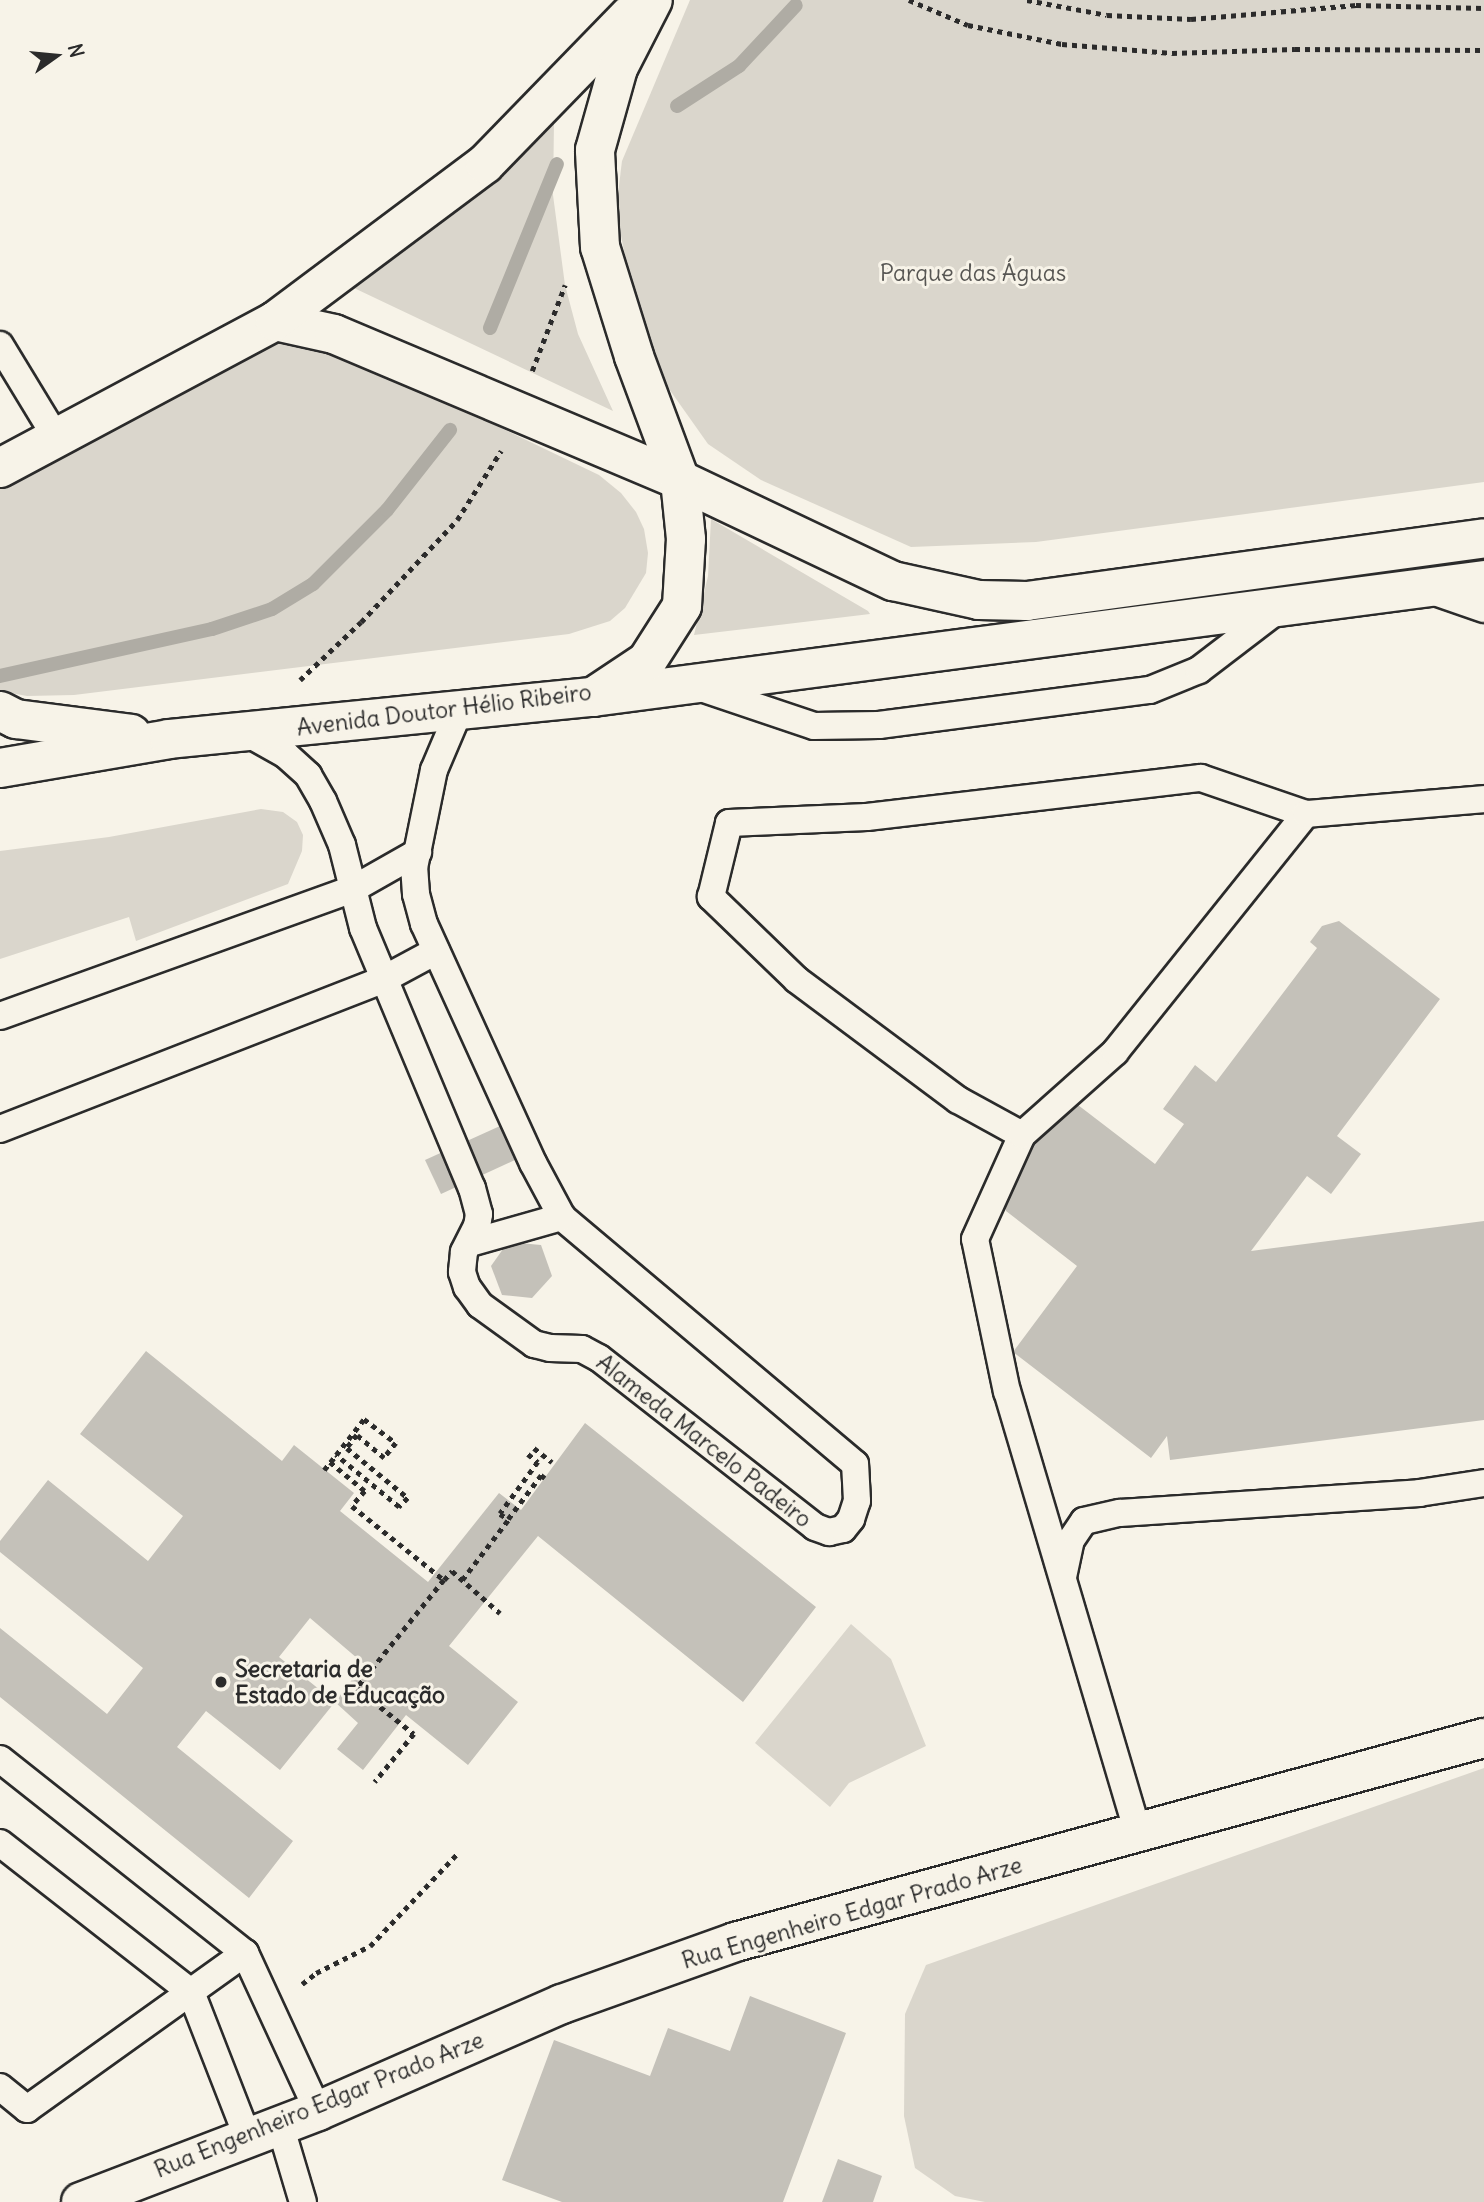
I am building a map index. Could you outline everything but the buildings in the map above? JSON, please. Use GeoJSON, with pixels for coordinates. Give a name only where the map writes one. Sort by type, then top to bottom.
{"type":"FeatureCollection","features":[{"type":"Feature","properties":{"kind":"street"},"geometry":{"type":"LineString","coordinates":[[0,468],[275,321],[485,164],[596,54],[643,0]]}},
{"type":"Feature","properties":{"kind":"street","name":"Avenida Doutor Hélio Ribeiro"},"geometry":{"type":"LineString","coordinates":[[0,768],[169,739],[593,697],[647,661],[682,606],[686,539],[680,480],[634,356],[600,247],[595,150],[618,68],[653,0]]}},
{"type":"Feature","properties":{"kind":"street"},"geometry":{"type":"LineString","coordinates":[[275,321],[334,334],[519,411],[680,480],[893,581],[979,600],[1027,601],[1484,538]]}},
{"type":"Feature","properties":{"kind":"street"},"geometry":{"type":"LineString","coordinates":[[593,697],[1484,580]]}},
{"type":"Feature","properties":{"kind":"street"},"geometry":{"type":"LineString","coordinates":[[0,711],[16,719],[169,739]]}},
{"type":"Feature","properties":{"kind":"street","name":"Rua Engenheiro Edgar Prado Arze"},"geometry":{"type":"LineString","coordinates":[[81,2202],[318,2110],[562,2004],[735,1942],[1484,1738]]}},
{"type":"Feature","properties":{"kind":"lane"},"geometry":{"type":"LineString","coordinates":[[0,345],[56,437]]}},
{"type":"Feature","properties":{"kind":"lane"},"geometry":{"type":"LineString","coordinates":[[1424,588],[1484,609]]}},
{"type":"Feature","properties":{"kind":"lane"},"geometry":{"type":"LineString","coordinates":[[689,684],[814,726],[879,725],[1123,694],[1150,690],[1199,670],[1281,607]]}},
{"type":"Feature","properties":{"kind":"lane","name":"Alameda Marcelo Padeiro"},"geometry":{"type":"LineString","coordinates":[[245,732],[286,755],[308,775],[323,801],[342,845],[363,928],[472,1188],[479,1213],[470,1243],[464,1252],[462,1272],[467,1287],[480,1305],[534,1344],[550,1349],[582,1349],[600,1358],[815,1527],[829,1532],[844,1528],[851,1519],[857,1501],[855,1464],[562,1217],[538,1173],[424,924],[416,894],[414,869],[434,770],[459,710]]}},
{"type":"Feature","properties":{"kind":"lane"},"geometry":{"type":"LineString","coordinates":[[1022,1135],[958,1100],[797,980],[711,897],[729,823],[867,817],[1201,778],[1306,814],[1484,799]]}},
{"type":"Feature","properties":{"kind":"lane"},"geometry":{"type":"LineString","coordinates":[[1138,1833],[1007,1392],[975,1239],[1022,1135],[1115,1052],[1306,814]]}},
{"type":"Feature","properties":{"kind":"lane"},"geometry":{"type":"LineString","coordinates":[[0,1016],[352,889],[418,852]]}},
{"type":"Feature","properties":{"kind":"lane"},"geometry":{"type":"LineString","coordinates":[[0,1129],[384,979],[436,951]]}},
{"type":"Feature","properties":{"kind":"lane"},"geometry":{"type":"LineString","coordinates":[[470,1243],[562,1217]]}},
{"type":"Feature","properties":{"kind":"lane"},"geometry":{"type":"LineString","coordinates":[[1062,1582],[1071,1540],[1084,1521],[1121,1514],[1419,1493],[1484,1483]]}},
{"type":"Feature","properties":{"kind":"lane"},"geometry":{"type":"LineString","coordinates":[[0,1759],[245,1953],[318,2110]]}},
{"type":"Feature","properties":{"kind":"lane"},"geometry":{"type":"LineString","coordinates":[[0,1843],[191,1992],[303,2202]]}},
{"type":"Feature","properties":{"kind":"lane"},"geometry":{"type":"LineString","coordinates":[[0,2087],[27,2109],[245,1953]]}},
{"type":"Feature","properties":{"kind":"path"},"geometry":{"type":"LineString","coordinates":[[909,0],[968,25],[1062,44],[1172,53],[1295,49],[1484,50]]}},
{"type":"Feature","properties":{"kind":"path"},"geometry":{"type":"LineString","coordinates":[[1027,0],[1107,15],[1191,19],[1356,5],[1484,8]]}},
{"type":"Feature","properties":{"kind":"path"},"geometry":{"type":"LineString","coordinates":[[245,732],[361,622],[457,520],[511,435],[568,274],[599,223]]}},
{"type":"Feature","properties":{"kind":"path"},"geometry":{"type":"LineString","coordinates":[[324,1470],[364,1419],[396,1443],[384,1458],[357,1435],[347,1448],[408,1498],[399,1507],[336,1455]]}},
{"type":"Feature","properties":{"kind":"path"},"geometry":{"type":"LineString","coordinates":[[534,1448],[552,1461]]}},
{"type":"Feature","properties":{"kind":"path"},"geometry":{"type":"LineString","coordinates":[[508,1520],[500,1514],[538,1462],[528,1454]]}},
{"type":"Feature","properties":{"kind":"path"},"geometry":{"type":"LineString","coordinates":[[330,1462],[365,1490],[352,1506],[444,1580]]}},
{"type":"Feature","properties":{"kind":"path"},"geometry":{"type":"LineString","coordinates":[[461,1580],[541,1475],[545,1478]]}},
{"type":"Feature","properties":{"kind":"path"},"geometry":{"type":"LineString","coordinates":[[375,1782],[414,1734],[358,1688],[452,1571],[500,1613]]}},
{"type":"Feature","properties":{"kind":"path"},"geometry":{"type":"LineString","coordinates":[[299,1987],[316,1973],[370,1945],[457,1854]]}},
{"type":"Feature","properties":{"kind":"green space","name":"Parque das Águas"},"geometry":{"type":"Polygon","coordinates":[[[690,0],[1484,0],[1484,482],[1036,542],[911,547],[761,480],[708,444],[662,379],[634,302],[616,210],[622,161],[690,0]]]}},
{"type":"Feature","properties":{"kind":"green space"},"geometry":{"type":"Polygon","coordinates":[[[554,122],[553,195],[565,285],[578,334],[613,411],[335,279],[554,122]]]}},
{"type":"Feature","properties":{"kind":"green space"},"geometry":{"type":"Polygon","coordinates":[[[261,335],[318,340],[599,475],[621,493],[636,512],[644,529],[648,553],[646,573],[625,608],[610,621],[569,634],[74,695],[27,696],[0,691],[0,483],[261,335]]]}},
{"type":"Feature","properties":{"kind":"green space"},"geometry":{"type":"Polygon","coordinates":[[[711,519],[870,614],[694,635],[708,576],[711,519]]]}},
{"type":"Feature","properties":{"kind":"green space"},"geometry":{"type":"Polygon","coordinates":[[[261,809],[283,812],[297,822],[303,835],[302,851],[288,884],[136,941],[129,917],[0,959],[0,851],[109,837],[261,809]]]}},
{"type":"Feature","properties":{"kind":"green space"},"geometry":{"type":"Polygon","coordinates":[[[851,1624],[891,1659],[926,1746],[849,1783],[830,1807],[755,1743],[851,1624]]]}},
{"type":"Feature","properties":{"kind":"green space"},"geometry":{"type":"Polygon","coordinates":[[[1484,1768],[1484,2202],[985,2202],[955,2196],[915,2168],[904,2116],[905,2014],[926,1965],[1484,1768]]]}},
{"type":"Feature","properties":{"kind":"waterway"},"geometry":{"type":"LineString","coordinates":[[677,106],[739,66],[796,5]]}},
{"type":"Feature","properties":{"kind":"waterway"},"geometry":{"type":"LineString","coordinates":[[490,328],[557,164]]}},
{"type":"Feature","properties":{"kind":"waterway"},"geometry":{"type":"LineString","coordinates":[[0,676],[212,629],[272,609],[313,584],[387,510],[450,430]]}},
{"type":"Feature","properties":{"kind":"place","name":"Secretaria de Estado de Educação"},"geometry":{"type":"Point","coordinates":[221,1682]}}]}
